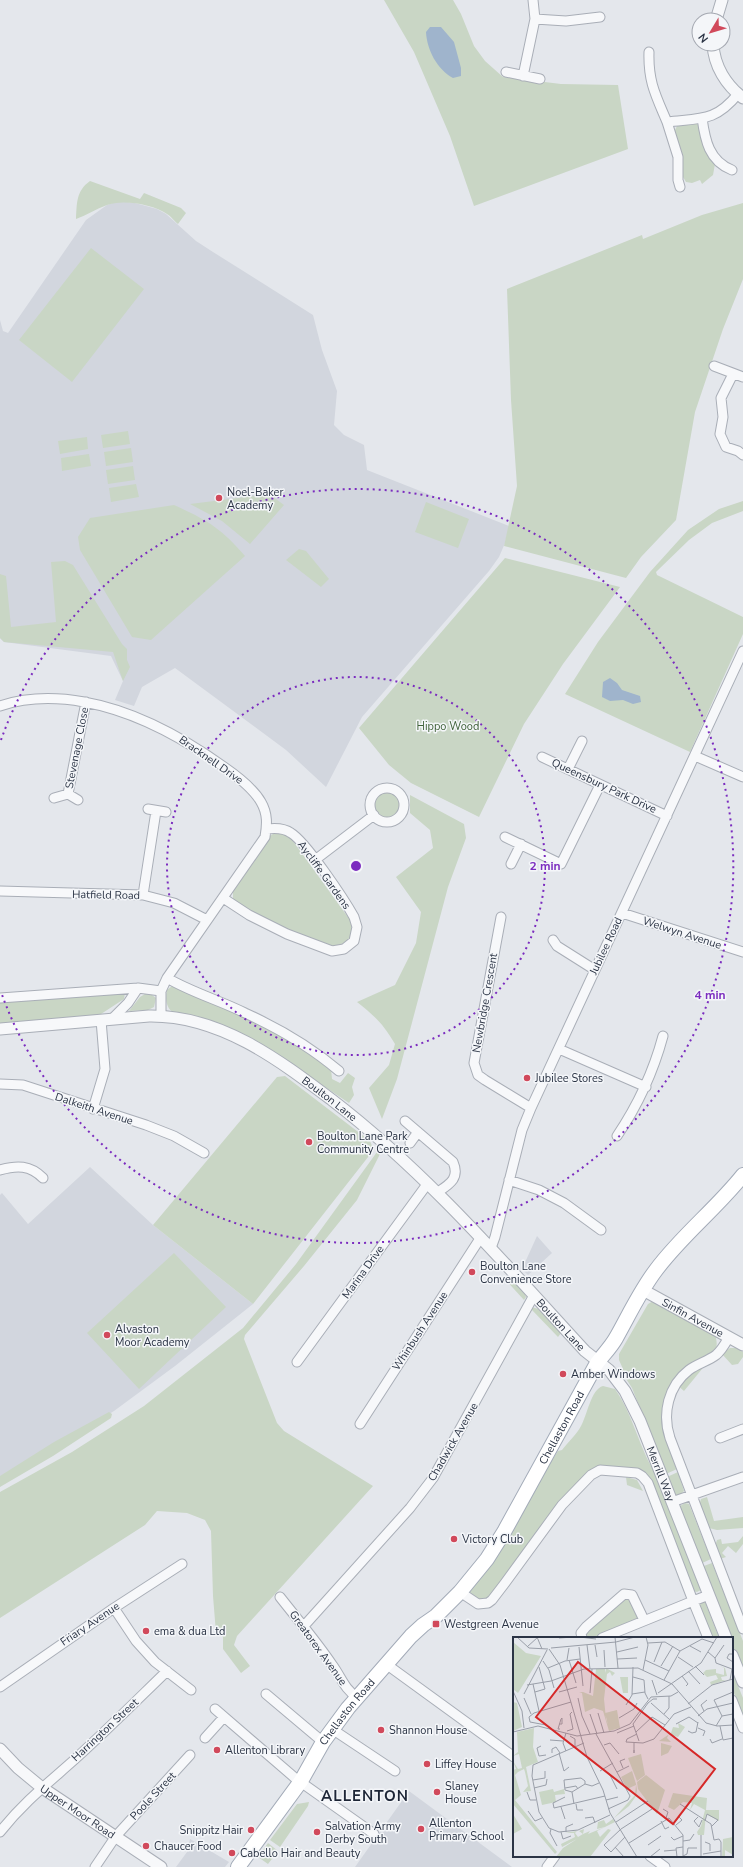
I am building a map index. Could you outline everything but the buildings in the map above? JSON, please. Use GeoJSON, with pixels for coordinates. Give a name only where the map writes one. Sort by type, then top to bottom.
{"type":"FeatureCollection","features":[{"type":"Feature","properties":{"kind":"main road","name":"Chellaston Road"},"geometry":{"type":"LineString","coordinates":[[238,1867],[301,1781],[323,1742],[357,1697],[423,1625],[436,1616],[460,1592],[487,1559],[504,1532],[597,1363],[615,1339],[624,1320],[655,1271],[676,1245],[729,1192],[743,1175]]}},
{"type":"Feature","properties":{"kind":"street"},"geometry":{"type":"LineString","coordinates":[[523,76],[535,19],[533,0]]}},
{"type":"Feature","properties":{"kind":"street"},"geometry":{"type":"LineString","coordinates":[[718,12],[722,0]]}},
{"type":"Feature","properties":{"kind":"street"},"geometry":{"type":"LineString","coordinates":[[535,19],[566,21],[600,17]]}},
{"type":"Feature","properties":{"kind":"street"},"geometry":{"type":"LineString","coordinates":[[649,52],[648,67],[650,81],[667,122],[678,157],[678,180],[680,187]]}},
{"type":"Feature","properties":{"kind":"street"},"geometry":{"type":"LineString","coordinates":[[667,122],[702,118],[723,110],[740,96],[728,84],[720,70],[714,52]]}},
{"type":"Feature","properties":{"kind":"street"},"geometry":{"type":"LineString","coordinates":[[506,72],[540,79]]}},
{"type":"Feature","properties":{"kind":"street"},"geometry":{"type":"LineString","coordinates":[[702,118],[705,139],[713,156],[721,164],[732,170]]}},
{"type":"Feature","properties":{"kind":"street"},"geometry":{"type":"LineString","coordinates":[[714,366],[743,377]]}},
{"type":"Feature","properties":{"kind":"street"},"geometry":{"type":"LineString","coordinates":[[733,374],[721,398],[723,417],[720,434],[723,451],[738,451],[743,455]]}},
{"type":"Feature","properties":{"kind":"street","name":"Jubilee Road"},"geometry":{"type":"LineString","coordinates":[[491,1248],[496,1236],[522,1130],[531,1108],[743,651]]}},
{"type":"Feature","properties":{"kind":"street","name":"Bracknell Drive"},"geometry":{"type":"LineString","coordinates":[[0,706],[16,702],[45,699],[86,702],[118,710],[171,733],[216,761],[235,775],[259,798],[265,810],[267,829],[263,842],[167,978],[161,991]]}},
{"type":"Feature","properties":{"kind":"street","name":"Stevenage Close"},"geometry":{"type":"LineString","coordinates":[[68,794],[86,702]]}},
{"type":"Feature","properties":{"kind":"street"},"geometry":{"type":"LineString","coordinates":[[568,770],[582,742]]}},
{"type":"Feature","properties":{"kind":"street"},"geometry":{"type":"LineString","coordinates":[[695,756],[743,777]]}},
{"type":"Feature","properties":{"kind":"street","name":"Queensbury Park Drive"},"geometry":{"type":"LineString","coordinates":[[542,757],[667,816]]}},
{"type":"Feature","properties":{"kind":"street"},"geometry":{"type":"LineString","coordinates":[[505,837],[561,864],[600,785]]}},
{"type":"Feature","properties":{"kind":"street"},"geometry":{"type":"LineString","coordinates":[[54,798],[68,794],[78,800]]}},
{"type":"Feature","properties":{"kind":"street"},"geometry":{"type":"LineString","coordinates":[[143,895],[152,810],[166,812]]}},
{"type":"Feature","properties":{"kind":"street"},"geometry":{"type":"LineString","coordinates":[[314,860],[374,815]]}},
{"type":"Feature","properties":{"kind":"street","name":"Aycliffe Gardens"},"geometry":{"type":"LineString","coordinates":[[223,898],[249,915],[287,934],[326,950],[337,951],[344,949],[352,943],[357,932],[356,922],[348,907],[314,860],[292,833],[282,829],[267,829]]}},
{"type":"Feature","properties":{"kind":"street"},"geometry":{"type":"LineString","coordinates":[[511,864],[521,844]]}},
{"type":"Feature","properties":{"kind":"street","name":"Hatfield Road"},"geometry":{"type":"LineString","coordinates":[[0,891],[143,895],[174,902],[207,920]]}},
{"type":"Feature","properties":{"kind":"street","name":"Welwyn Avenue"},"geometry":{"type":"LineString","coordinates":[[622,913],[743,952]]}},
{"type":"Feature","properties":{"kind":"street","name":"Newbridge Crescent"},"geometry":{"type":"LineString","coordinates":[[501,917],[474,1063],[478,1075],[531,1108]]}},
{"type":"Feature","properties":{"kind":"street"},"geometry":{"type":"LineString","coordinates":[[553,940],[557,946],[595,970]]}},
{"type":"Feature","properties":{"kind":"street"},"geometry":{"type":"LineString","coordinates":[[167,978],[199,994],[232,1007],[263,1022],[308,1048],[339,1071]]}},
{"type":"Feature","properties":{"kind":"street"},"geometry":{"type":"LineString","coordinates":[[92,1109],[105,1069],[106,1020],[128,1003],[138,988]]}},
{"type":"Feature","properties":{"kind":"street"},"geometry":{"type":"LineString","coordinates":[[0,998],[138,988],[161,991],[161,1016]]}},
{"type":"Feature","properties":{"kind":"street","name":"Boulton Lane"},"geometry":{"type":"LineString","coordinates":[[0,1029],[161,1016],[193,1021],[219,1030],[245,1041],[279,1060],[369,1129],[438,1192],[491,1248],[533,1297],[597,1363]]}},
{"type":"Feature","properties":{"kind":"street"},"geometry":{"type":"LineString","coordinates":[[617,1136],[634,1111],[646,1087],[657,1059],[663,1036]]}},
{"type":"Feature","properties":{"kind":"street"},"geometry":{"type":"LineString","coordinates":[[559,1049],[646,1087]]}},
{"type":"Feature","properties":{"kind":"street","name":"Dalkeith Avenue"},"geometry":{"type":"LineString","coordinates":[[0,1084],[23,1085],[146,1126],[174,1136],[184,1146],[204,1153]]}},
{"type":"Feature","properties":{"kind":"street"},"geometry":{"type":"LineString","coordinates":[[405,1121],[451,1159],[455,1165],[456,1171],[454,1179],[438,1192]]}},
{"type":"Feature","properties":{"kind":"street"},"geometry":{"type":"LineString","coordinates":[[410,1143],[418,1132]]}},
{"type":"Feature","properties":{"kind":"street"},"geometry":{"type":"LineString","coordinates":[[0,1170],[20,1166],[32,1170],[43,1178]]}},
{"type":"Feature","properties":{"kind":"street"},"geometry":{"type":"LineString","coordinates":[[510,1180],[552,1196],[601,1230]]}},
{"type":"Feature","properties":{"kind":"street","name":"Marina Drive"},"geometry":{"type":"LineString","coordinates":[[297,1362],[428,1183]]}},
{"type":"Feature","properties":{"kind":"street","name":"Whinbush Avenue"},"geometry":{"type":"LineString","coordinates":[[360,1424],[481,1237]]}},
{"type":"Feature","properties":{"kind":"street","name":"Sinfin Avenue"},"geometry":{"type":"LineString","coordinates":[[643,1290],[743,1345]]}},
{"type":"Feature","properties":{"kind":"street","name":"Chadwick Avenue"},"geometry":{"type":"LineString","coordinates":[[304,1627],[410,1508],[433,1478],[533,1297]]}},
{"type":"Feature","properties":{"kind":"street"},"geometry":{"type":"LineString","coordinates":[[691,1495],[668,1432],[666,1422],[667,1407],[672,1392],[680,1378],[693,1367],[717,1354],[729,1337]]}},
{"type":"Feature","properties":{"kind":"street","name":"Merrill Way"},"geometry":{"type":"LineString","coordinates":[[597,1363],[609,1370],[632,1403],[726,1637]]}},
{"type":"Feature","properties":{"kind":"street"},"geometry":{"type":"LineString","coordinates":[[723,1447],[719,1435],[743,1429]]}},
{"type":"Feature","properties":{"kind":"street","name":"Merrill Way"},"geometry":{"type":"LineString","coordinates":[[460,1592],[478,1604],[488,1603],[505,1583],[552,1517],[583,1482],[600,1470],[631,1472],[640,1475],[648,1483],[708,1637]]}},
{"type":"Feature","properties":{"kind":"street"},"geometry":{"type":"LineString","coordinates":[[672,1502],[743,1477]]}},
{"type":"Feature","properties":{"kind":"street","name":"Merrill Way"},"geometry":{"type":"LineString","coordinates":[[691,1495],[743,1629]]}},
{"type":"Feature","properties":{"kind":"street","name":"Friary Avenue"},"geometry":{"type":"LineString","coordinates":[[0,1687],[114,1608],[182,1564]]}},
{"type":"Feature","properties":{"kind":"street"},"geometry":{"type":"LineString","coordinates":[[582,1637],[581,1634],[586,1627],[624,1594],[629,1593],[634,1597],[644,1620]]}},
{"type":"Feature","properties":{"kind":"street"},"geometry":{"type":"LineString","coordinates":[[604,1637],[709,1595]]}},
{"type":"Feature","properties":{"kind":"street","name":"Greatorex Avenue"},"geometry":{"type":"LineString","coordinates":[[280,1598],[304,1627],[345,1685],[352,1694],[357,1697]]}},
{"type":"Feature","properties":{"kind":"street"},"geometry":{"type":"LineString","coordinates":[[114,1608],[136,1641],[167,1671],[191,1690]]}},
{"type":"Feature","properties":{"kind":"street"},"geometry":{"type":"LineString","coordinates":[[733,1657],[743,1682]]}},
{"type":"Feature","properties":{"kind":"street"},"geometry":{"type":"LineString","coordinates":[[386,1664],[513,1756]]}},
{"type":"Feature","properties":{"kind":"street","name":"Harrington Street"},"geometry":{"type":"LineString","coordinates":[[0,1832],[17,1811],[41,1787],[85,1750],[167,1671]]}},
{"type":"Feature","properties":{"kind":"street"},"geometry":{"type":"LineString","coordinates":[[266,1694],[323,1742]]}},
{"type":"Feature","properties":{"kind":"street"},"geometry":{"type":"LineString","coordinates":[[733,1703],[743,1728]]}},
{"type":"Feature","properties":{"kind":"street"},"geometry":{"type":"LineString","coordinates":[[215,1709],[301,1781],[374,1834]]}},
{"type":"Feature","properties":{"kind":"street"},"geometry":{"type":"LineString","coordinates":[[205,1738],[224,1717]]}},
{"type":"Feature","properties":{"kind":"street"},"geometry":{"type":"LineString","coordinates":[[332,1729],[395,1771]]}},
{"type":"Feature","properties":{"kind":"street","name":"Upper Moor Road"},"geometry":{"type":"LineString","coordinates":[[0,1748],[18,1768],[41,1787],[161,1867]]}},
{"type":"Feature","properties":{"kind":"street","name":"Poole Street"},"geometry":{"type":"LineString","coordinates":[[95,1867],[116,1836],[190,1755]]}},
{"type":"Feature","properties":{"kind":"street"},"geometry":{"type":"LineString","coordinates":[[547,1867],[554,1857]]}},
{"type":"Feature","properties":{"kind":"street"},"geometry":{"type":"LineString","coordinates":[[651,1857],[665,1867]]}},
{"type":"Feature","properties":{"kind":"shaded area","name":"Noel-Baker Academy"},"geometry":{"type":"Polygon","coordinates":[[[118,201],[135,203],[157,209],[166,214],[196,241],[313,315],[322,350],[337,391],[334,425],[344,435],[364,445],[367,470],[509,526],[505,543],[499,557],[489,571],[362,717],[326,787],[286,750],[175,668],[142,687],[134,706],[115,700],[123,681],[111,656],[4,642],[0,638],[0,320],[3,331],[8,333],[86,220],[107,205],[118,201]]]}},
{"type":"Feature","properties":{"kind":"shaded area","name":"Alvaston Moor Academy"},"geometry":{"type":"Polygon","coordinates":[[[90,1167],[153,1225],[253,1304],[175,1366],[114,1411],[0,1482],[0,1195],[2,1193],[28,1224],[90,1167]]]}},
{"type":"Feature","properties":{"kind":"shaded area"},"geometry":{"type":"Polygon","coordinates":[[[537,1236],[552,1253],[528,1275],[522,1269],[537,1236]]]}},
{"type":"Feature","properties":{"kind":"shaded area","name":"Allenton Primary School"},"geometry":{"type":"Polygon","coordinates":[[[409,1791],[512,1867],[355,1867],[409,1791]]]}},
{"type":"Feature","properties":{"kind":"shaded area"},"geometry":{"type":"Polygon","coordinates":[[[190,1839],[229,1862],[225,1867],[176,1867],[187,1852],[190,1839]]]}},
{"type":"Feature","properties":{"kind":"green space"},"geometry":{"type":"Polygon","coordinates":[[[384,0],[453,0],[461,14],[474,46],[485,61],[503,77],[561,84],[618,85],[628,149],[474,206],[450,136],[414,52],[384,0]]]}},
{"type":"Feature","properties":{"kind":"green space"},"geometry":{"type":"Polygon","coordinates":[[[696,123],[699,126],[715,164],[713,175],[702,184],[700,180],[692,183],[686,182],[683,177],[674,132],[678,124],[696,123]]]}},
{"type":"Feature","properties":{"kind":"green space"},"geometry":{"type":"Polygon","coordinates":[[[90,181],[140,199],[144,193],[181,208],[186,213],[178,224],[161,210],[146,205],[121,202],[107,205],[76,219],[78,198],[82,189],[90,181]]]}},
{"type":"Feature","properties":{"kind":"green space"},"geometry":{"type":"Polygon","coordinates":[[[743,203],[743,279],[723,329],[695,412],[676,520],[641,557],[626,578],[504,546],[517,486],[511,400],[507,289],[642,235],[643,239],[702,215],[743,203]]]}},
{"type":"Feature","properties":{"kind":"green space"},"geometry":{"type":"Polygon","coordinates":[[[91,248],[144,289],[72,382],[19,340],[91,248]]]}},
{"type":"Feature","properties":{"kind":"green space"},"geometry":{"type":"Polygon","coordinates":[[[128,431],[130,444],[103,448],[101,435],[128,431]]]}},
{"type":"Feature","properties":{"kind":"green space"},"geometry":{"type":"Polygon","coordinates":[[[87,437],[88,449],[60,454],[58,441],[87,437]]]}},
{"type":"Feature","properties":{"kind":"green space"},"geometry":{"type":"Polygon","coordinates":[[[131,448],[133,462],[106,466],[104,452],[131,448]]]}},
{"type":"Feature","properties":{"kind":"green space"},"geometry":{"type":"Polygon","coordinates":[[[89,454],[91,466],[62,471],[61,458],[89,454]]]}},
{"type":"Feature","properties":{"kind":"green space"},"geometry":{"type":"Polygon","coordinates":[[[133,466],[135,480],[108,484],[106,470],[133,466]]]}},
{"type":"Feature","properties":{"kind":"green space"},"geometry":{"type":"Polygon","coordinates":[[[136,484],[139,497],[111,502],[109,488],[136,484]]]}},
{"type":"Feature","properties":{"kind":"green space"},"geometry":{"type":"Polygon","coordinates":[[[269,494],[284,505],[250,544],[222,521],[190,504],[269,494]]]}},
{"type":"Feature","properties":{"kind":"green space"},"geometry":{"type":"Polygon","coordinates":[[[743,501],[743,511],[712,523],[689,540],[656,572],[657,575],[743,617],[743,634],[690,752],[565,694],[598,642],[650,572],[688,530],[719,509],[743,501]]]}},
{"type":"Feature","properties":{"kind":"green space"},"geometry":{"type":"Polygon","coordinates":[[[426,502],[469,519],[458,548],[415,532],[426,502]]]}},
{"type":"Feature","properties":{"kind":"green space"},"geometry":{"type":"Polygon","coordinates":[[[174,505],[205,520],[228,538],[245,556],[151,640],[132,637],[80,550],[78,537],[90,518],[174,505]]]}},
{"type":"Feature","properties":{"kind":"green space"},"geometry":{"type":"Polygon","coordinates":[[[299,549],[306,551],[329,579],[321,587],[286,560],[299,549]]]}},
{"type":"Feature","properties":{"kind":"green space","name":"Hippo Wood"},"geometry":{"type":"Polygon","coordinates":[[[505,558],[620,587],[563,664],[524,724],[479,817],[411,783],[389,765],[359,728],[505,558]]]}},
{"type":"Feature","properties":{"kind":"green space"},"geometry":{"type":"Polygon","coordinates":[[[65,561],[73,565],[122,644],[127,649],[127,660],[130,667],[123,681],[113,652],[4,642],[0,638],[0,574],[6,576],[11,627],[56,622],[51,562],[65,561]]]}},
{"type":"Feature","properties":{"kind":"green space"},"geometry":{"type":"Polygon","coordinates":[[[388,791],[398,795],[402,805],[398,815],[388,819],[378,815],[374,805],[378,795],[388,791]]]}},
{"type":"Feature","properties":{"kind":"green space"},"geometry":{"type":"Polygon","coordinates":[[[410,795],[464,824],[466,838],[448,887],[397,1079],[382,1119],[369,1088],[389,1065],[395,1044],[379,1021],[357,1002],[395,985],[416,943],[421,912],[396,877],[433,848],[430,830],[410,813],[410,795]]]}},
{"type":"Feature","properties":{"kind":"green space"},"geometry":{"type":"Polygon","coordinates":[[[276,832],[287,834],[293,841],[350,920],[352,929],[351,936],[347,941],[338,946],[328,947],[277,925],[238,904],[233,899],[233,891],[265,846],[270,836],[276,832]]]}},
{"type":"Feature","properties":{"kind":"green space"},"geometry":{"type":"Polygon","coordinates":[[[172,986],[248,1017],[309,1052],[331,1069],[332,1079],[340,1083],[348,1073],[355,1078],[352,1087],[354,1095],[349,1103],[316,1081],[174,1013],[169,1009],[166,1000],[167,990],[172,986]]]}},
{"type":"Feature","properties":{"kind":"green space"},"geometry":{"type":"Polygon","coordinates":[[[125,993],[124,999],[101,1014],[84,1017],[0,1024],[0,1001],[125,993]]]}},
{"type":"Feature","properties":{"kind":"green space"},"geometry":{"type":"Polygon","coordinates":[[[145,994],[152,995],[156,998],[154,1007],[148,1010],[129,1011],[140,997],[145,994]]]}},
{"type":"Feature","properties":{"kind":"green space"},"geometry":{"type":"Polygon","coordinates":[[[285,1076],[370,1141],[372,1152],[253,1304],[153,1225],[277,1077],[285,1076]]]}},
{"type":"Feature","properties":{"kind":"green space"},"geometry":{"type":"Polygon","coordinates":[[[377,1152],[380,1154],[357,1200],[304,1266],[245,1335],[244,1339],[277,1423],[284,1431],[373,1486],[237,1636],[234,1645],[250,1666],[241,1673],[223,1649],[223,1637],[216,1633],[211,1531],[205,1520],[187,1513],[157,1511],[145,1525],[0,1618],[0,1492],[72,1452],[144,1406],[243,1328],[296,1264],[377,1152]]]}},
{"type":"Feature","properties":{"kind":"green space"},"geometry":{"type":"Polygon","coordinates":[[[174,1253],[226,1307],[139,1389],[87,1333],[174,1253]]]}},
{"type":"Feature","properties":{"kind":"green space"},"geometry":{"type":"Polygon","coordinates":[[[508,1276],[525,1294],[526,1297],[524,1300],[504,1278],[508,1276]]]}},
{"type":"Feature","properties":{"kind":"green space"},"geometry":{"type":"Polygon","coordinates":[[[655,1300],[715,1334],[717,1342],[715,1351],[712,1354],[693,1363],[663,1410],[662,1424],[677,1469],[666,1474],[632,1388],[621,1371],[623,1369],[619,1360],[619,1354],[648,1304],[655,1300]]]}},
{"type":"Feature","properties":{"kind":"green space"},"geometry":{"type":"Polygon","coordinates":[[[532,1307],[538,1309],[561,1333],[558,1337],[532,1310],[532,1307]]]}},
{"type":"Feature","properties":{"kind":"green space"},"geometry":{"type":"Polygon","coordinates":[[[730,1348],[736,1348],[743,1352],[743,1357],[738,1364],[732,1365],[722,1354],[730,1348]]]}},
{"type":"Feature","properties":{"kind":"green space"},"geometry":{"type":"Polygon","coordinates":[[[699,1366],[702,1369],[684,1391],[677,1385],[699,1366]]]}},
{"type":"Feature","properties":{"kind":"green space"},"geometry":{"type":"Polygon","coordinates":[[[603,1386],[615,1389],[622,1399],[651,1466],[657,1476],[701,1590],[697,1592],[693,1591],[649,1478],[589,1472],[560,1500],[489,1599],[480,1601],[470,1593],[470,1589],[558,1451],[562,1450],[579,1429],[592,1397],[599,1388],[603,1386]]]}},
{"type":"Feature","properties":{"kind":"green space"},"geometry":{"type":"Polygon","coordinates":[[[109,1412],[112,1414],[111,1418],[53,1456],[0,1487],[0,1476],[54,1442],[109,1412]]]}},
{"type":"Feature","properties":{"kind":"green space"},"geometry":{"type":"Polygon","coordinates":[[[678,1472],[684,1491],[680,1495],[674,1496],[667,1477],[678,1472]]]}},
{"type":"Feature","properties":{"kind":"green space"},"geometry":{"type":"Polygon","coordinates":[[[626,1477],[637,1480],[643,1491],[627,1485],[626,1477]]]}},
{"type":"Feature","properties":{"kind":"green space"},"geometry":{"type":"Polygon","coordinates":[[[707,1497],[714,1521],[743,1517],[743,1528],[717,1530],[709,1528],[699,1505],[701,1499],[707,1497]]]}},
{"type":"Feature","properties":{"kind":"green space"},"geometry":{"type":"Polygon","coordinates":[[[685,1503],[689,1504],[711,1559],[700,1564],[679,1508],[685,1503]]]}},
{"type":"Feature","properties":{"kind":"green space"},"geometry":{"type":"Polygon","coordinates":[[[743,1536],[743,1544],[736,1553],[728,1546],[722,1553],[726,1557],[720,1559],[715,1546],[717,1540],[721,1539],[722,1544],[738,1542],[743,1536]]]}},
{"type":"Feature","properties":{"kind":"green space"},"geometry":{"type":"Polygon","coordinates":[[[712,1563],[743,1641],[743,1672],[733,1647],[733,1637],[729,1637],[701,1567],[712,1563]]]}},
{"type":"Feature","properties":{"kind":"green space"},"geometry":{"type":"Polygon","coordinates":[[[630,1598],[638,1618],[635,1623],[597,1637],[586,1637],[584,1633],[622,1599],[630,1598]]]}},
{"type":"Feature","properties":{"kind":"green space"},"geometry":{"type":"Polygon","coordinates":[[[700,1602],[705,1602],[719,1637],[713,1637],[699,1604],[700,1602]]]}},
{"type":"Feature","properties":{"kind":"green space"},"geometry":{"type":"Polygon","coordinates":[[[733,1673],[743,1698],[743,1716],[733,1691],[733,1673]]]}},
{"type":"Feature","properties":{"kind":"green space"},"geometry":{"type":"Polygon","coordinates":[[[309,1802],[308,1806],[280,1847],[270,1840],[297,1804],[309,1802]]]}},
{"type":"Feature","properties":{"kind":"green space"},"geometry":{"type":"Polygon","coordinates":[[[268,1843],[278,1851],[268,1864],[258,1857],[268,1843]]]}},
{"type":"Feature","properties":{"kind":"water"},"geometry":{"type":"Polygon","coordinates":[[[430,27],[441,27],[454,42],[461,68],[461,76],[453,78],[447,74],[442,70],[434,58],[428,46],[426,32],[430,27]]]}},
{"type":"Feature","properties":{"kind":"water"},"geometry":{"type":"Polygon","coordinates":[[[610,678],[617,683],[622,690],[640,696],[641,702],[633,704],[623,700],[610,701],[602,697],[603,682],[610,678]]]}},
{"type":"Feature","properties":{"kind":"place","name":"Noel-Baker Academy"},"geometry":{"type":"Point","coordinates":[219,498]}},
{"type":"Feature","properties":{"kind":"place","name":"Jubilee Stores"},"geometry":{"type":"Point","coordinates":[527,1078]}},
{"type":"Feature","properties":{"kind":"place","name":"Boulton Lane Park Community Centre"},"geometry":{"type":"Point","coordinates":[309,1142]}},
{"type":"Feature","properties":{"kind":"place","name":"Boulton Lane Convenience Store"},"geometry":{"type":"Point","coordinates":[472,1272]}},
{"type":"Feature","properties":{"kind":"place","name":"Alvaston Moor Academy"},"geometry":{"type":"Point","coordinates":[107,1335]}},
{"type":"Feature","properties":{"kind":"place","name":"Amber Windows"},"geometry":{"type":"Point","coordinates":[563,1374]}},
{"type":"Feature","properties":{"kind":"place","name":"Victory Club"},"geometry":{"type":"Point","coordinates":[454,1539]}},
{"type":"Feature","properties":{"kind":"place","name":"Westgreen Avenue"},"geometry":{"type":"Point","coordinates":[436,1624]}},
{"type":"Feature","properties":{"kind":"place","name":"ema & dua Ltd"},"geometry":{"type":"Point","coordinates":[146,1631]}},
{"type":"Feature","properties":{"kind":"place","name":"Shannon House"},"geometry":{"type":"Point","coordinates":[381,1730]}},
{"type":"Feature","properties":{"kind":"place","name":"Allenton Library"},"geometry":{"type":"Point","coordinates":[217,1750]}},
{"type":"Feature","properties":{"kind":"place","name":"Liffey House"},"geometry":{"type":"Point","coordinates":[427,1764]}},
{"type":"Feature","properties":{"kind":"place","name":"Slaney House"},"geometry":{"type":"Point","coordinates":[437,1792]}},
{"type":"Feature","properties":{"kind":"place","name":"Allenton Primary School"},"geometry":{"type":"Point","coordinates":[421,1829]}},
{"type":"Feature","properties":{"kind":"place","name":"Snippitz Hair"},"geometry":{"type":"Point","coordinates":[251,1830]}},
{"type":"Feature","properties":{"kind":"place","name":"Salvation Army Derby South"},"geometry":{"type":"Point","coordinates":[317,1832]}},
{"type":"Feature","properties":{"kind":"place","name":"Chaucer Food"},"geometry":{"type":"Point","coordinates":[146,1846]}},
{"type":"Feature","properties":{"kind":"place","name":"Cabello Hair and Beauty"},"geometry":{"type":"Point","coordinates":[232,1853]}},
{"type":"Feature","properties":{"kind":"district","name":"ALLENTON"},"geometry":{"type":"Point","coordinates":[365,1796]}}]}
